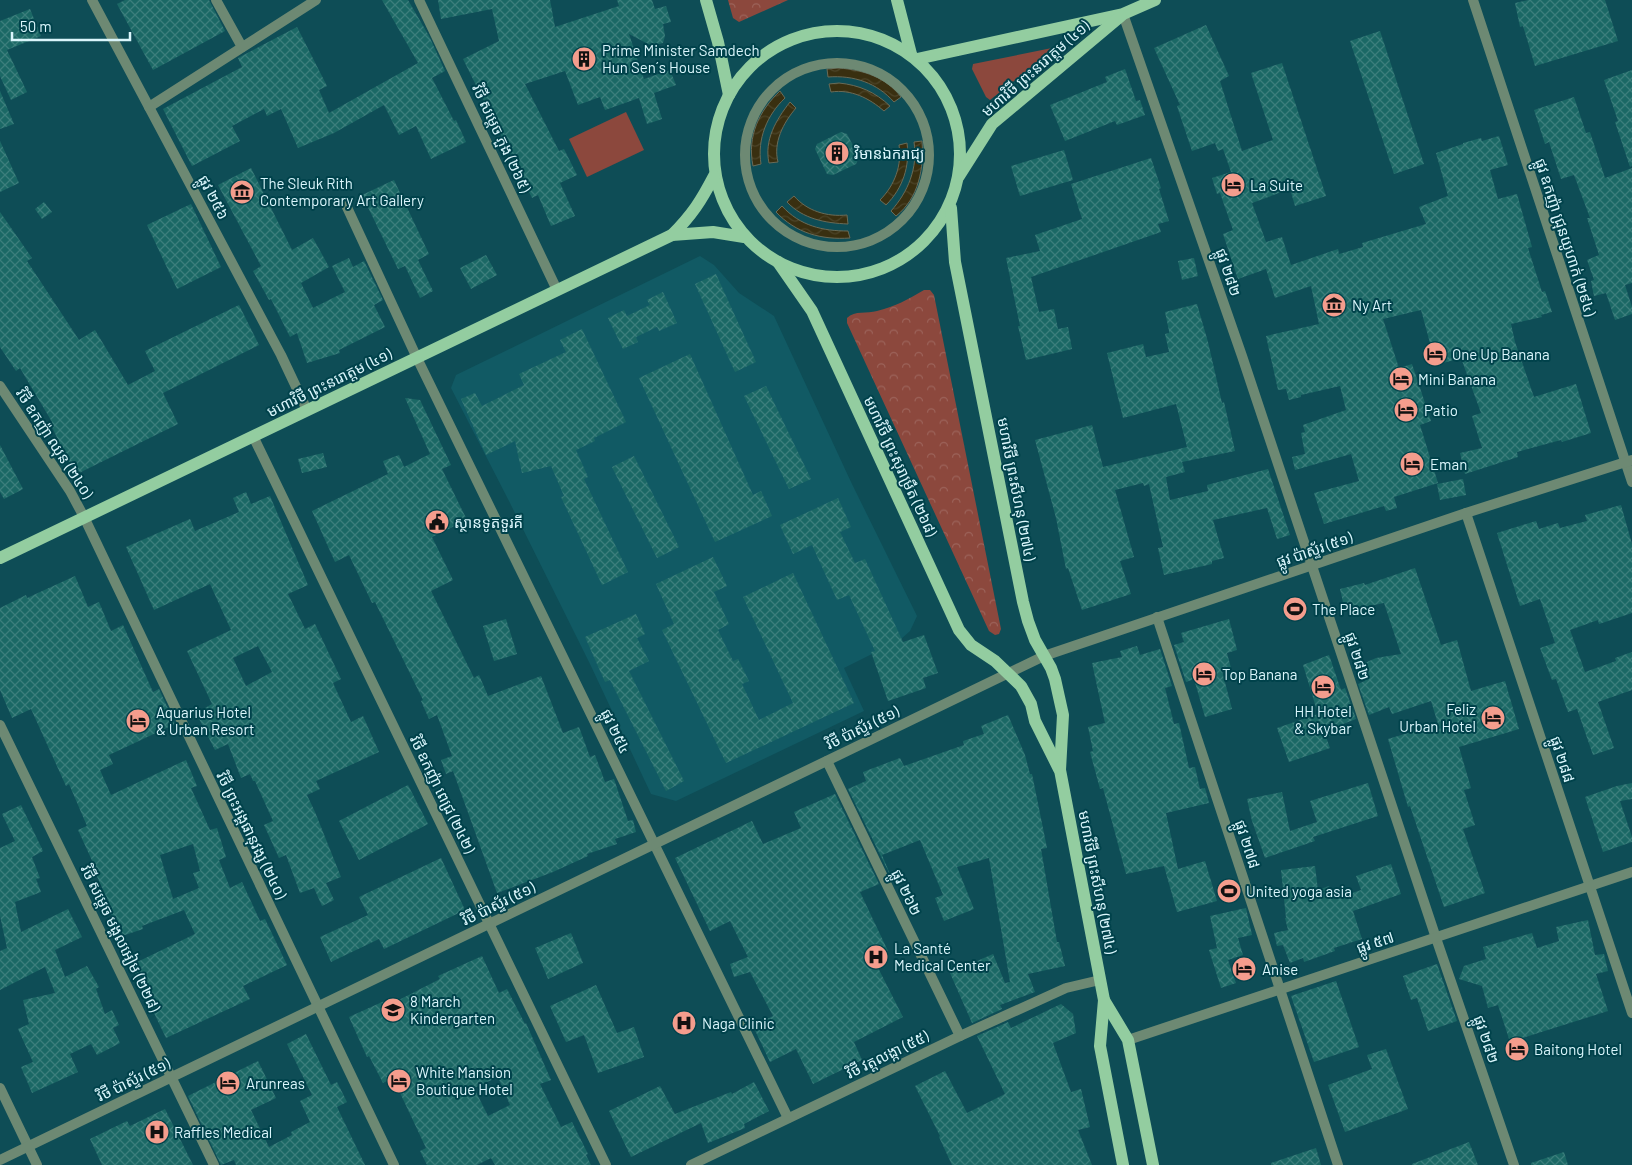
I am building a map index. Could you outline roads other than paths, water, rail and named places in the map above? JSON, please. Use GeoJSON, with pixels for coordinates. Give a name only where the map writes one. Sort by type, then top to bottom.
{"type":"FeatureCollection","features":[{"type":"Feature","properties":{"kind":"main road"},"geometry":{"type":"LineString","coordinates":[[706,0],[718,42],[729,95]]}},
{"type":"Feature","properties":{"kind":"main road"},"geometry":{"type":"LineString","coordinates":[[897,0],[914,56]]}},
{"type":"Feature","properties":{"kind":"main road","name":"មហាវិថី ព្រះនរោត្តម (៤១)"},"geometry":{"type":"LineString","coordinates":[[914,56],[1123,14],[1155,0]]}},
{"type":"Feature","properties":{"kind":"main road","name":"មហាវិថី ព្រះនរោត្តម (៤១)"},"geometry":{"type":"LineString","coordinates":[[958,178],[992,124],[1123,14]]}},
{"type":"Feature","properties":{"kind":"main road"},"geometry":{"type":"LineString","coordinates":[[828,31],[850,31],[872,36],[892,43],[914,56],[927,68],[941,89],[957,128],[960,155],[958,178],[951,208],[936,229],[924,242],[900,260],[872,273],[841,277],[811,274],[778,262],[760,251],[744,237],[729,217],[723,205],[714,176],[713,156],[721,114],[729,95],[748,70],[775,48],[806,35],[828,31]]}},
{"type":"Feature","properties":{"kind":"main road","name":"មហាវិថី ព្រះនរោត្តម (៤១)"},"geometry":{"type":"LineString","coordinates":[[0,558],[672,235],[702,201],[714,176]]}},
{"type":"Feature","properties":{"kind":"main road","name":"មហាវិថី ព្រះសីហនុ (២៧៤)"},"geometry":{"type":"LineString","coordinates":[[951,208],[955,262],[1023,602],[1035,640],[1055,679],[1063,715],[1060,770],[1104,1000],[1100,1046],[1123,1165]]}},
{"type":"Feature","properties":{"kind":"main road","name":"មហាវិថី ព្រះនរោត្តម (៤១)"},"geometry":{"type":"LineString","coordinates":[[672,235],[713,232],[744,237]]}},
{"type":"Feature","properties":{"kind":"main road","name":"មហាវិថី ព្រះសុរាម្រឹត (២៦៨)"},"geometry":{"type":"LineString","coordinates":[[778,262],[812,311],[959,630],[971,646],[995,661],[1008,672]]}},
{"type":"Feature","properties":{"kind":"main road","name":"មហាវិថី ព្រះសីហនុ (២៧៤)"},"geometry":{"type":"LineString","coordinates":[[1008,672],[1021,686],[1031,704],[1034,721],[1060,770]]}},
{"type":"Feature","properties":{"kind":"main road","name":"មហាវិថី ព្រះសីហនុ (២៧៤)"},"geometry":{"type":"LineString","coordinates":[[1104,1000],[1128,1040],[1153,1165]]}},
{"type":"Feature","properties":{"kind":"street","name":"ផ្លូវ ២៥៦"},"geometry":{"type":"LineString","coordinates":[[92,0],[281,355],[307,410]]}},
{"type":"Feature","properties":{"kind":"street"},"geometry":{"type":"LineString","coordinates":[[216,0],[242,47]]}},
{"type":"Feature","properties":{"kind":"street"},"geometry":{"type":"LineString","coordinates":[[149,107],[316,0]]}},
{"type":"Feature","properties":{"kind":"street","name":"វិថី សម្តេច ភួង (២៦៥)"},"geometry":{"type":"LineString","coordinates":[[418,0],[428,17],[557,290]]}},
{"type":"Feature","properties":{"kind":"street","name":"ផ្លូវ ឧកញ៉ា ជ្រុនយូហាក់ (២៩៤)"},"geometry":{"type":"LineString","coordinates":[[1473,0],[1629,461],[1632,482]]}},
{"type":"Feature","properties":{"kind":"street","name":"ផ្លូវ ២៨២"},"geometry":{"type":"LineString","coordinates":[[1123,14],[1239,347],[1436,938],[1514,1165]]}},
{"type":"Feature","properties":{"kind":"street"},"geometry":{"type":"LineString","coordinates":[[826,62],[848,62],[870,68],[890,78],[906,93],[921,114],[927,133],[929,155],[927,177],[919,198],[906,216],[890,231],[870,241],[848,247],[826,246],[804,241],[785,231],[758,204],[748,176],[745,154],[750,125],[756,111],[768,93],[785,78],[800,70],[826,62]]}},
{"type":"Feature","properties":{"kind":"street","name":"ផ្លូវ ២៥៤"},"geometry":{"type":"LineString","coordinates":[[345,203],[417,358],[788,1118]]}},
{"type":"Feature","properties":{"kind":"street","name":"វិថី ឧកញ៉ា ឈុន (២៤០)"},"geometry":{"type":"LineString","coordinates":[[0,386],[70,491],[84,517]]}},
{"type":"Feature","properties":{"kind":"street","name":"វិថី ឧកញ៉ា ពេជ្រ (២៤២)"},"geometry":{"type":"LineString","coordinates":[[253,436],[606,1165]]}},
{"type":"Feature","properties":{"kind":"street","name":"ផ្លូវ ប៉ាស្ទ័រ (៥១)"},"geometry":{"type":"LineString","coordinates":[[1008,672],[1044,656],[1466,513],[1629,461]]}},
{"type":"Feature","properties":{"kind":"street","name":"ផ្លូវ ២៨៨"},"geometry":{"type":"LineString","coordinates":[[1466,513],[1632,1013]]}},
{"type":"Feature","properties":{"kind":"street","name":"វិថី ព្រះអង្គផានុវង្ស (២៤០)"},"geometry":{"type":"LineString","coordinates":[[84,517],[394,1165]]}},
{"type":"Feature","properties":{"kind":"street","name":"ផ្លូវ ២៧៨"},"geometry":{"type":"LineString","coordinates":[[1157,618],[1338,1165]]}},
{"type":"Feature","properties":{"kind":"street","name":"វិថី ប៉ាស្ទ័រ (៥១)"},"geometry":{"type":"LineString","coordinates":[[0,1160],[1008,672]]}},
{"type":"Feature","properties":{"kind":"street","name":"វិថី សម្តេច មង្គលអៀម (២២៨)"},"geometry":{"type":"LineString","coordinates":[[0,725],[214,1165]]}},
{"type":"Feature","properties":{"kind":"street","name":"ផ្លូវ ២៦២"},"geometry":{"type":"LineString","coordinates":[[827,761],[960,1036]]}},
{"type":"Feature","properties":{"kind":"street","name":"ផ្លូវ ៥៧"},"geometry":{"type":"LineString","coordinates":[[1128,1040],[1632,872]]}},
{"type":"Feature","properties":{"kind":"street","name":"វិថី វត្តលង្កា (៥៥)"},"geometry":{"type":"LineString","coordinates":[[690,1165],[960,1036],[1066,988],[1100,980]]}},
{"type":"Feature","properties":{"kind":"street"},"geometry":{"type":"LineString","coordinates":[[0,1088],[37,1165]]}},
{"type":"Feature","properties":{"kind":"water"},"geometry":{"type":"Polygon","coordinates":[[[839,68],[873,76],[888,84],[901,97],[894,102],[873,85],[847,77],[828,77],[827,69],[839,68]]]}},
{"type":"Feature","properties":{"kind":"water"},"geometry":{"type":"Polygon","coordinates":[[[829,84],[853,85],[866,90],[890,106],[884,111],[872,102],[853,93],[831,92],[829,84]]]}},
{"type":"Feature","properties":{"kind":"water"},"geometry":{"type":"Polygon","coordinates":[[[780,91],[785,98],[773,112],[765,128],[760,155],[761,164],[753,166],[752,144],[756,125],[766,107],[780,91]]]}},
{"type":"Feature","properties":{"kind":"water"},"geometry":{"type":"Polygon","coordinates":[[[790,102],[796,108],[780,134],[777,148],[778,162],[769,163],[768,146],[772,131],[790,102]]]}},
{"type":"Feature","properties":{"kind":"water"},"geometry":{"type":"Polygon","coordinates":[[[922,141],[921,172],[915,191],[904,209],[896,216],[891,211],[907,188],[913,170],[914,142],[922,141]]]}},
{"type":"Feature","properties":{"kind":"water"},"geometry":{"type":"Polygon","coordinates":[[[907,143],[908,152],[904,176],[897,191],[886,205],[880,200],[890,188],[896,174],[900,152],[899,145],[907,143]]]}},
{"type":"Feature","properties":{"kind":"water"},"geometry":{"type":"Polygon","coordinates":[[[794,196],[805,206],[818,212],[832,215],[847,215],[848,224],[831,223],[807,216],[787,202],[794,196]]]}},
{"type":"Feature","properties":{"kind":"water"},"geometry":{"type":"Polygon","coordinates":[[[782,206],[804,223],[830,230],[848,231],[850,238],[829,238],[801,230],[776,212],[782,206]]]}},
{"type":"Feature","properties":{"kind":"place","name":"Prime Minister Samdech Hun Sen´s House"},"geometry":{"type":"Point","coordinates":[584,59]}},
{"type":"Feature","properties":{"kind":"place","name":"វិមានឯករាជ្យ"},"geometry":{"type":"Point","coordinates":[837,153]}},
{"type":"Feature","properties":{"kind":"place","name":"La Suite"},"geometry":{"type":"Point","coordinates":[1233,185]}},
{"type":"Feature","properties":{"kind":"place","name":"The Sleuk Rith Contemporary Art Gallery"},"geometry":{"type":"Point","coordinates":[242,192]}},
{"type":"Feature","properties":{"kind":"place","name":"Ny Art"},"geometry":{"type":"Point","coordinates":[1334,305]}},
{"type":"Feature","properties":{"kind":"place","name":"One Up Banana"},"geometry":{"type":"Point","coordinates":[1435,354]}},
{"type":"Feature","properties":{"kind":"place","name":"Mini Banana"},"geometry":{"type":"Point","coordinates":[1401,379]}},
{"type":"Feature","properties":{"kind":"place","name":"Patio"},"geometry":{"type":"Point","coordinates":[1406,410]}},
{"type":"Feature","properties":{"kind":"place","name":"Eman"},"geometry":{"type":"Point","coordinates":[1412,464]}},
{"type":"Feature","properties":{"kind":"place","name":"ស្ថានទូតទួរគី"},"geometry":{"type":"Point","coordinates":[437,522]}},
{"type":"Feature","properties":{"kind":"place","name":"The Place"},"geometry":{"type":"Point","coordinates":[1295,609]}},
{"type":"Feature","properties":{"kind":"place","name":"Top Banana"},"geometry":{"type":"Point","coordinates":[1204,674]}},
{"type":"Feature","properties":{"kind":"place","name":"HH Hotel & Skybar"},"geometry":{"type":"Point","coordinates":[1323,687]}},
{"type":"Feature","properties":{"kind":"place","name":"Feliz Urban Hotel"},"geometry":{"type":"Point","coordinates":[1493,718]}},
{"type":"Feature","properties":{"kind":"place","name":"Aquarius Hotel & Urban Resort"},"geometry":{"type":"Point","coordinates":[138,721]}},
{"type":"Feature","properties":{"kind":"place","name":"United yoga asia"},"geometry":{"type":"Point","coordinates":[1229,891]}},
{"type":"Feature","properties":{"kind":"place","name":"La Santé Medical Center"},"geometry":{"type":"Point","coordinates":[876,957]}},
{"type":"Feature","properties":{"kind":"place","name":"Anise"},"geometry":{"type":"Point","coordinates":[1244,969]}},
{"type":"Feature","properties":{"kind":"place","name":"8 March Kindergarten"},"geometry":{"type":"Point","coordinates":[393,1010]}},
{"type":"Feature","properties":{"kind":"place","name":"Naga Clinic"},"geometry":{"type":"Point","coordinates":[684,1023]}},
{"type":"Feature","properties":{"kind":"place","name":"Baitong Hotel"},"geometry":{"type":"Point","coordinates":[1517,1049]}},
{"type":"Feature","properties":{"kind":"place","name":"White Mansion Boutique Hotel"},"geometry":{"type":"Point","coordinates":[399,1081]}},
{"type":"Feature","properties":{"kind":"place","name":"Arunreas"},"geometry":{"type":"Point","coordinates":[228,1083]}},
{"type":"Feature","properties":{"kind":"place","name":"Raffles Medical"},"geometry":{"type":"Point","coordinates":[157,1132]}}]}
